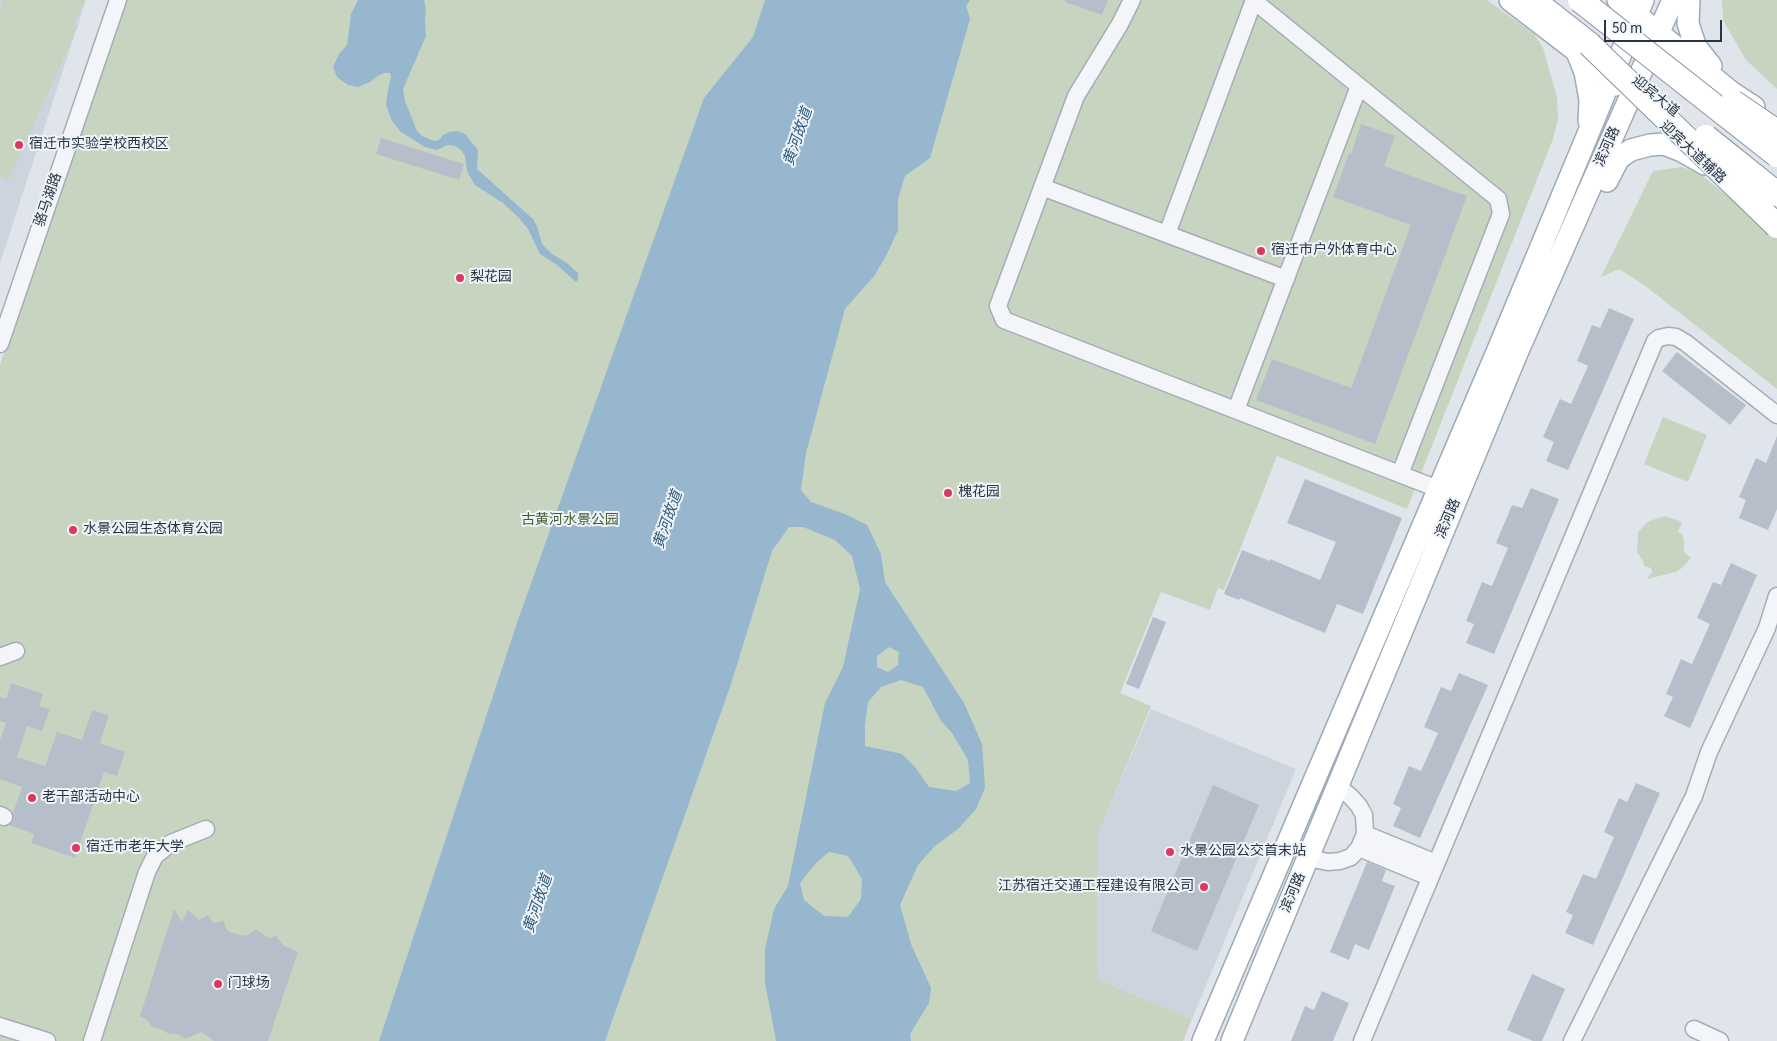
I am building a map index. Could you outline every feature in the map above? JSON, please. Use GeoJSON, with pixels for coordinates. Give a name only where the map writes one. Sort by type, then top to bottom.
{"type":"FeatureCollection","features":[{"type":"Feature","properties":{"kind":"highway","name":"迎宾大道"},"geometry":{"type":"LineString","coordinates":[[1533,0],[1583,48],[1777,194]]}},
{"type":"Feature","properties":{"kind":"highway"},"geometry":{"type":"LineString","coordinates":[[1580,0],[1777,155]]}},
{"type":"Feature","properties":{"kind":"highway"},"geometry":{"type":"LineString","coordinates":[[1602,0],[1723,96],[1777,132]]}},
{"type":"Feature","properties":{"kind":"highway"},"geometry":{"type":"LineString","coordinates":[[1583,48],[1777,226]]}},
{"type":"Feature","properties":{"kind":"main road","name":"迎宾大道辅路"},"geometry":{"type":"LineString","coordinates":[[1510,0],[1583,48],[1610,80],[1706,164],[1777,236]]}},
{"type":"Feature","properties":{"kind":"main road"},"geometry":{"type":"LineString","coordinates":[[1618,0],[1640,7],[1659,32],[1732,92],[1777,123]]}},
{"type":"Feature","properties":{"kind":"main road","name":"滨河路"},"geometry":{"type":"LineString","coordinates":[[1232,1041],[1497,403],[1673,0]]}},
{"type":"Feature","properties":{"kind":"main road"},"geometry":{"type":"LineString","coordinates":[[1689,0],[1688,23],[1696,47],[1732,92]]}},
{"type":"Feature","properties":{"kind":"main road","name":"滨河路"},"geometry":{"type":"LineString","coordinates":[[1203,1041],[1438,489],[1640,7]]}},
{"type":"Feature","properties":{"kind":"main road"},"geometry":{"type":"LineString","coordinates":[[1583,48],[1590,100],[1588,134]]}},
{"type":"Feature","properties":{"kind":"main road"},"geometry":{"type":"LineString","coordinates":[[1497,403],[1570,250],[1619,158],[1632,150],[1650,145],[1664,144],[1706,164]]}},
{"type":"Feature","properties":{"kind":"street","name":"骆马湖路"},"geometry":{"type":"LineString","coordinates":[[0,344],[118,0]]}},
{"type":"Feature","properties":{"kind":"street"},"geometry":{"type":"LineString","coordinates":[[1132,0],[1120,24],[1076,96],[998,306],[1004,320],[1438,489]]}},
{"type":"Feature","properties":{"kind":"street"},"geometry":{"type":"LineString","coordinates":[[1167,234],[1253,0],[1498,199],[1502,214],[1400,474]]}},
{"type":"Feature","properties":{"kind":"street"},"geometry":{"type":"LineString","coordinates":[[1236,410],[1359,86]]}},
{"type":"Feature","properties":{"kind":"street"},"geometry":{"type":"LineString","coordinates":[[1042,187],[1286,279]]}},
{"type":"Feature","properties":{"kind":"street"},"geometry":{"type":"LineString","coordinates":[[1362,1041],[1650,348],[1660,338],[1676,337],[1777,415]]}},
{"type":"Feature","properties":{"kind":"street"},"geometry":{"type":"LineString","coordinates":[[1572,1041],[1694,796],[1709,752],[1767,628],[1777,596]]}},
{"type":"Feature","properties":{"kind":"street"},"geometry":{"type":"LineString","coordinates":[[0,657],[16,651]]}},
{"type":"Feature","properties":{"kind":"street"},"geometry":{"type":"LineString","coordinates":[[1308,858],[1328,862],[1340,861],[1351,857],[1362,841],[1364,815],[1351,797],[1338,786]]}},
{"type":"Feature","properties":{"kind":"street"},"geometry":{"type":"LineString","coordinates":[[92,1041],[147,872],[155,856],[171,844],[206,829]]}},
{"type":"Feature","properties":{"kind":"street"},"geometry":{"type":"LineString","coordinates":[[1362,841],[1433,870]]}},
{"type":"Feature","properties":{"kind":"street"},"geometry":{"type":"LineString","coordinates":[[0,1026],[47,1041]]}},
{"type":"Feature","properties":{"kind":"street"},"geometry":{"type":"LineString","coordinates":[[1694,1029],[1720,1041]]}},
{"type":"Feature","properties":{"kind":"shaded area","name":"宿迁市实验学校西校区"},"geometry":{"type":"Polygon","coordinates":[[[0,0],[86,0],[0,263],[0,0]]]}},
{"type":"Feature","properties":{"kind":"shaded area"},"geometry":{"type":"Polygon","coordinates":[[[1151,709],[1296,769],[1192,1019],[1097,979],[1098,835],[1151,709]]]}},
{"type":"Feature","properties":{"kind":"green space","name":"宿迁市实验学校西校区"},"geometry":{"type":"Polygon","coordinates":[[[3,0],[85,0],[74,24],[78,26],[8,181],[0,177],[0,8],[3,0]]]}},
{"type":"Feature","properties":{"kind":"green space","name":"古黄河水景公园"},"geometry":{"type":"Polygon","coordinates":[[[119,0],[1487,0],[1534,34],[1543,48],[1557,97],[1558,120],[1553,139],[1407,509],[1277,456],[1224,590],[1218,588],[1210,610],[1161,592],[1120,693],[1151,706],[1098,835],[1097,979],[1192,1019],[1183,1041],[0,1041],[0,365],[119,0]]]}},
{"type":"Feature","properties":{"kind":"green space"},"geometry":{"type":"Polygon","coordinates":[[[1722,0],[1777,0],[1777,89],[1746,60],[1723,20],[1722,0]]]}},
{"type":"Feature","properties":{"kind":"green space"},"geometry":{"type":"Polygon","coordinates":[[[1682,167],[1699,173],[1777,236],[1777,389],[1644,285],[1619,269],[1601,277],[1653,171],[1682,167]]]}},
{"type":"Feature","properties":{"kind":"green space"},"geometry":{"type":"Polygon","coordinates":[[[1663,417],[1707,435],[1688,482],[1644,464],[1663,417]]]}},
{"type":"Feature","properties":{"kind":"green space"},"geometry":{"type":"Polygon","coordinates":[[[1665,516],[1682,522],[1678,532],[1681,533],[1684,539],[1684,552],[1691,558],[1676,572],[1647,579],[1652,572],[1651,568],[1644,566],[1637,552],[1638,532],[1649,521],[1665,516]]]}},
{"type":"Feature","properties":{"kind":"water"},"geometry":{"type":"Polygon","coordinates":[[[358,0],[424,0],[426,36],[403,89],[405,101],[417,131],[422,136],[434,141],[439,140],[449,132],[457,131],[465,134],[478,150],[477,169],[533,219],[542,244],[552,254],[567,263],[578,273],[578,280],[576,282],[557,265],[540,254],[528,229],[519,218],[503,203],[475,185],[467,171],[465,156],[461,150],[455,146],[448,145],[437,150],[425,147],[401,132],[392,121],[386,105],[390,73],[384,73],[358,87],[348,85],[337,77],[333,67],[339,54],[347,45],[351,14],[358,0]]]}},
{"type":"Feature","properties":{"kind":"water","name":"黄河故道"},"geometry":{"type":"Polygon","coordinates":[[[765,0],[970,0],[966,6],[970,19],[930,158],[905,176],[898,199],[898,230],[874,276],[845,309],[806,453],[801,490],[811,502],[845,514],[867,525],[881,554],[885,582],[964,703],[982,744],[985,788],[976,809],[958,829],[935,846],[918,865],[900,905],[911,944],[931,988],[929,1003],[910,1034],[911,1041],[776,1041],[765,982],[765,949],[774,909],[788,886],[825,703],[843,667],[860,589],[852,556],[835,540],[803,527],[789,527],[772,551],[731,684],[605,1041],[379,1041],[518,620],[704,98],[753,37],[765,0]],[[889,647],[877,656],[877,667],[888,672],[898,665],[899,652],[889,647]],[[901,680],[881,687],[868,702],[865,746],[902,754],[915,767],[929,787],[956,791],[970,783],[968,760],[952,733],[941,721],[923,687],[901,680]],[[829,852],[816,863],[800,883],[804,900],[824,916],[848,917],[861,899],[862,879],[848,856],[829,852]]]}},
{"type":"Feature","properties":{"kind":"building"},"geometry":{"type":"Polygon","coordinates":[[[1065,0],[1108,0],[1102,15],[1065,2],[1065,0]]]}},
{"type":"Feature","properties":{"kind":"building"},"geometry":{"type":"Polygon","coordinates":[[[1361,124],[1395,136],[1384,166],[1467,196],[1375,444],[1256,400],[1272,359],[1351,388],[1411,225],[1333,197],[1361,124]]]}},
{"type":"Feature","properties":{"kind":"building"},"geometry":{"type":"Polygon","coordinates":[[[381,138],[464,164],[459,180],[376,154],[381,138]]]}},
{"type":"Feature","properties":{"kind":"building"},"geometry":{"type":"Polygon","coordinates":[[[1609,308],[1634,319],[1568,470],[1546,461],[1554,442],[1543,437],[1560,399],[1571,404],[1588,366],[1577,361],[1592,325],[1600,328],[1609,308]]]}},
{"type":"Feature","properties":{"kind":"building"},"geometry":{"type":"Polygon","coordinates":[[[1677,352],[1746,405],[1730,425],[1662,371],[1677,352]]]}},
{"type":"Feature","properties":{"kind":"building"},"geometry":{"type":"Polygon","coordinates":[[[1777,436],[1777,509],[1768,530],[1739,518],[1746,500],[1739,497],[1756,458],[1766,463],[1777,436]]]}},
{"type":"Feature","properties":{"kind":"building"},"geometry":{"type":"Polygon","coordinates":[[[1305,479],[1402,518],[1363,614],[1337,604],[1325,633],[1240,598],[1239,600],[1224,594],[1242,550],[1270,561],[1270,559],[1320,580],[1336,542],[1287,523],[1305,479]]]}},
{"type":"Feature","properties":{"kind":"building"},"geometry":{"type":"Polygon","coordinates":[[[1531,488],[1559,499],[1494,654],[1466,643],[1474,624],[1466,621],[1482,582],[1492,586],[1508,548],[1496,543],[1512,505],[1522,508],[1531,488]]]}},
{"type":"Feature","properties":{"kind":"building"},"geometry":{"type":"Polygon","coordinates":[[[1731,563],[1757,575],[1690,728],[1664,716],[1673,697],[1666,694],[1681,659],[1692,664],[1710,624],[1697,618],[1713,582],[1721,585],[1731,563]]]}},
{"type":"Feature","properties":{"kind":"building"},"geometry":{"type":"Polygon","coordinates":[[[1153,617],[1166,622],[1139,689],[1126,684],[1153,617]]]}},
{"type":"Feature","properties":{"kind":"building"},"geometry":{"type":"Polygon","coordinates":[[[1459,673],[1488,685],[1420,838],[1393,826],[1401,808],[1393,804],[1409,766],[1421,771],[1438,733],[1424,727],[1441,687],[1451,691],[1459,673]]]}},
{"type":"Feature","properties":{"kind":"building"},"geometry":{"type":"Polygon","coordinates":[[[11,683],[43,694],[39,706],[50,709],[42,731],[27,726],[17,757],[45,766],[57,732],[82,740],[92,710],[109,715],[100,743],[125,752],[117,776],[104,772],[75,858],[31,843],[34,834],[9,825],[13,821],[13,813],[22,787],[0,779],[0,740],[6,723],[0,721],[0,697],[6,699],[11,683]]]}},
{"type":"Feature","properties":{"kind":"building"},"geometry":{"type":"Polygon","coordinates":[[[1636,783],[1660,793],[1593,945],[1565,933],[1573,915],[1566,912],[1583,874],[1596,879],[1614,837],[1604,832],[1619,798],[1627,802],[1636,783]]]}},
{"type":"Feature","properties":{"kind":"building"},"geometry":{"type":"Polygon","coordinates":[[[1213,785],[1259,805],[1197,951],[1151,931],[1213,785]]]}},
{"type":"Feature","properties":{"kind":"building"},"geometry":{"type":"Polygon","coordinates":[[[1367,862],[1386,870],[1382,881],[1395,886],[1369,950],[1355,944],[1349,960],[1330,952],[1367,862]]]}},
{"type":"Feature","properties":{"kind":"building","name":"门球场"},"geometry":{"type":"Polygon","coordinates":[[[174,909],[182,922],[188,910],[199,920],[208,915],[213,923],[224,921],[225,927],[229,932],[246,936],[256,929],[269,938],[276,936],[284,946],[298,952],[268,1041],[214,1041],[201,1032],[185,1039],[180,1035],[169,1034],[152,1027],[147,1020],[140,1016],[174,909]]]}},
{"type":"Feature","properties":{"kind":"building"},"geometry":{"type":"Polygon","coordinates":[[[1532,974],[1565,989],[1542,1041],[1533,1041],[1507,1030],[1532,974]]]}},
{"type":"Feature","properties":{"kind":"building"},"geometry":{"type":"Polygon","coordinates":[[[1322,991],[1349,1003],[1333,1041],[1291,1041],[1305,1006],[1314,1010],[1322,991]]]}},
{"type":"Feature","properties":{"kind":"place","name":"宿迁市实验学校西校区"},"geometry":{"type":"Point","coordinates":[19,145]}},
{"type":"Feature","properties":{"kind":"place","name":"宿迁市户外体育中心"},"geometry":{"type":"Point","coordinates":[1261,251]}},
{"type":"Feature","properties":{"kind":"place","name":"梨花园"},"geometry":{"type":"Point","coordinates":[460,278]}},
{"type":"Feature","properties":{"kind":"place","name":"槐花园"},"geometry":{"type":"Point","coordinates":[948,493]}},
{"type":"Feature","properties":{"kind":"place","name":"水景公园生态体育公园"},"geometry":{"type":"Point","coordinates":[73,530]}},
{"type":"Feature","properties":{"kind":"place","name":"老干部活动中心"},"geometry":{"type":"Point","coordinates":[32,798]}},
{"type":"Feature","properties":{"kind":"place","name":"宿迁市老年大学"},"geometry":{"type":"Point","coordinates":[76,848]}},
{"type":"Feature","properties":{"kind":"place","name":"水景公园公交首末站"},"geometry":{"type":"Point","coordinates":[1170,852]}},
{"type":"Feature","properties":{"kind":"place","name":"江苏宿迁交通工程建设有限公司"},"geometry":{"type":"Point","coordinates":[1204,887]}},
{"type":"Feature","properties":{"kind":"place","name":"门球场"},"geometry":{"type":"Point","coordinates":[218,984]}}]}
